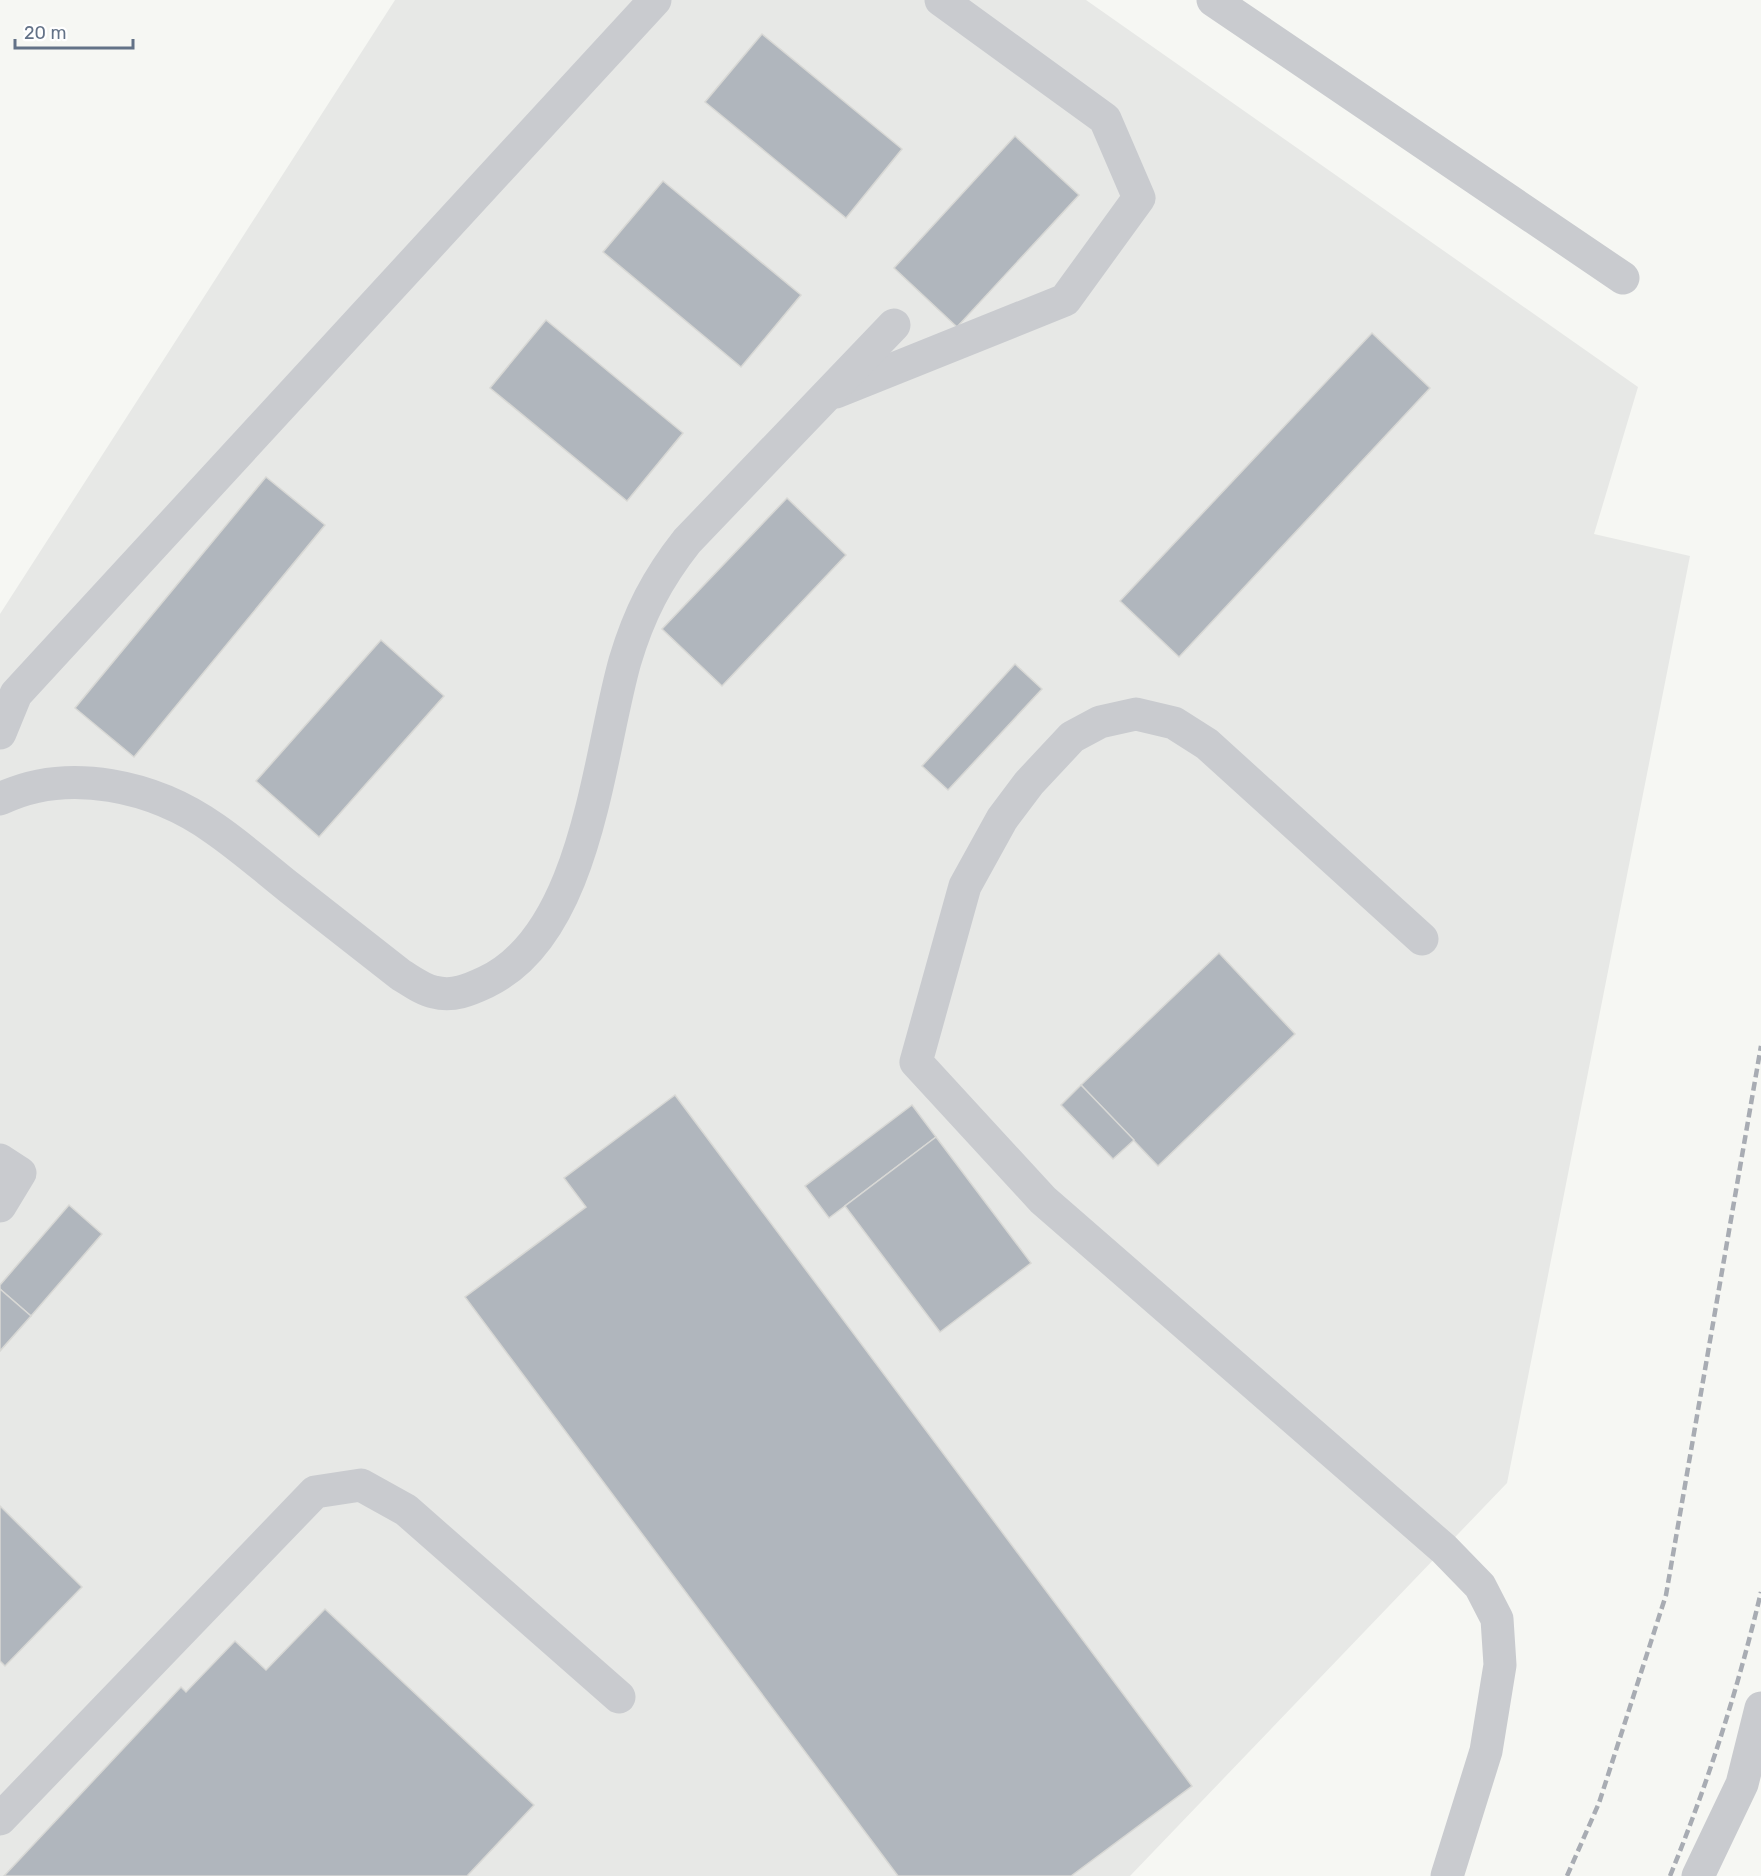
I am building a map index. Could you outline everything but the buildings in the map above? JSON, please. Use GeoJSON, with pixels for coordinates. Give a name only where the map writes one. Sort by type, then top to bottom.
{"type":"FeatureCollection","features":[{"type":"Feature","properties":{"kind":"lane"},"geometry":{"type":"LineString","coordinates":[[0,733],[16,694],[655,0]]}},
{"type":"Feature","properties":{"kind":"lane"},"geometry":{"type":"LineString","coordinates":[[826,396],[1065,300],[1139,198],[1105,119],[941,0]]}},
{"type":"Feature","properties":{"kind":"lane"},"geometry":{"type":"LineString","coordinates":[[1213,0],[1623,278]]}},
{"type":"Feature","properties":{"kind":"lane"},"geometry":{"type":"LineString","coordinates":[[0,799],[17,791],[66,782],[115,785],[174,806],[214,828],[401,975],[434,992],[463,993],[504,974],[533,942],[556,906],[582,845],[599,787],[625,662],[641,615],[660,576],[687,541],[894,325]]}},
{"type":"Feature","properties":{"kind":"lane"},"geometry":{"type":"LineString","coordinates":[[1422,939],[1207,744],[1174,723],[1136,714],[1100,722],[1072,737],[1029,783],[1002,819],[965,886],[916,1062],[1043,1200],[1444,1549],[1480,1586],[1497,1619],[1500,1665],[1486,1751],[1447,1876]]}},
{"type":"Feature","properties":{"kind":"lane"},"geometry":{"type":"LineString","coordinates":[[0,1160],[20,1173],[0,1206]]}},
{"type":"Feature","properties":{"kind":"lane"},"geometry":{"type":"LineString","coordinates":[[0,1819],[315,1492],[361,1485],[406,1510],[619,1697]]}},
{"type":"Feature","properties":{"kind":"lane"},"geometry":{"type":"LineString","coordinates":[[1698,1876],[1742,1784],[1761,1708]]}},
{"type":"Feature","properties":{"kind":"shaded area"},"geometry":{"type":"Polygon","coordinates":[[[395,0],[1086,0],[1638,387],[1594,534],[1690,556],[1507,1483],[1130,1876],[0,1876],[0,614],[395,0]]]}},
{"type":"Feature","properties":{"kind":"railway"},"geometry":{"type":"LineString","coordinates":[[1567,1876],[1599,1803],[1666,1595],[1761,1046]]}},
{"type":"Feature","properties":{"kind":"railway"},"geometry":{"type":"LineString","coordinates":[[1670,1876],[1721,1736],[1761,1592]]}}]}
